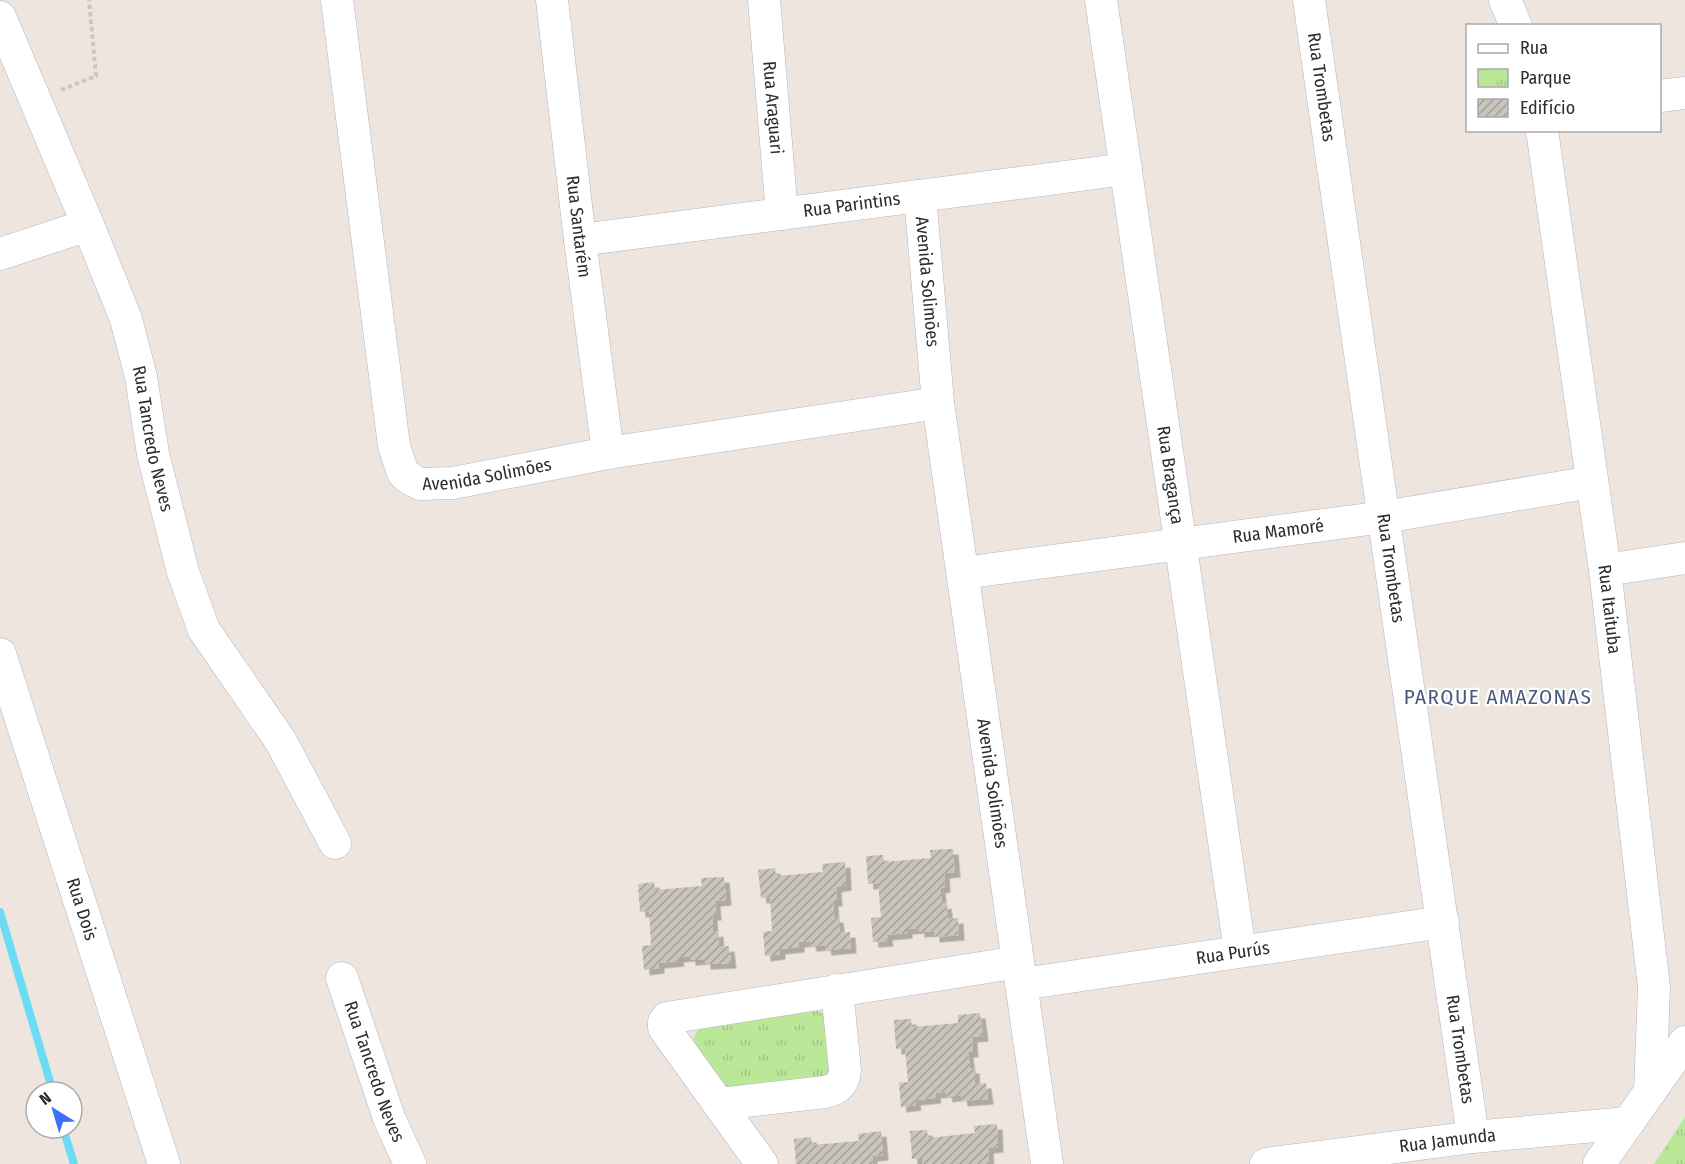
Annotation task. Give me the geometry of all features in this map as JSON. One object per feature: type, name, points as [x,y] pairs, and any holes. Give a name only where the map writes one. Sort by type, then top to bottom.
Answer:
[{"type":"street","name":"Avenida Solimões","points":[[338,0],[394,446],[403,473],[412,480],[420,484],[453,483],[608,453],[938,403]]},
{"type":"street","name":"Rua Santarém","points":[[552,0],[579,240],[608,453]]},
{"type":"street","name":"Rua Araguari","points":[[764,0],[782,214]]},
{"type":"street","name":"Rua Bragança","points":[[1101,0],[1240,951]]},
{"type":"street","name":"Rua Trombetas","points":[[1309,0],[1473,1137]]},
{"type":"street","points":[[1506,0],[1515,24]]},
{"type":"street","name":"Rua Tancredo Neves","points":[[0,17],[126,319],[141,377],[156,465],[183,572],[204,630],[280,740],[335,843]]},
{"type":"street","points":[[1661,96],[1685,93]]},
{"type":"street","name":"Rua Itaituba","points":[[1542,132],[1605,570],[1654,987],[1650,1092]]},
{"type":"street","name":"Rua Parintins","points":[[579,240],[1126,169]]},
{"type":"street","name":"Avenida Solimões","points":[[920,196],[938,403],[1047,1164]]},
{"type":"street","points":[[0,254],[88,225]]},
{"type":"street","name":"Rua Mamoré","points":[[963,573],[1384,517],[1592,482]]},
{"type":"street","points":[[1605,570],[1685,558]]},
{"type":"street","name":"Rua Dois","points":[[0,654],[164,1164]]},
{"type":"street","name":"Rua Purús","points":[[720,1104],[664,1028],[667,1018],[837,990],[1240,951],[1443,922]]},
{"type":"street","name":"Rua Tancredo Neves","points":[[342,978],[389,1118],[410,1164]]},
{"type":"street","points":[[762,1164],[720,1104],[825,1092],[840,1086],[845,1070],[837,990]]},
{"type":"street","points":[[1599,1164],[1685,1042]]},
{"type":"street","name":"Rua Jamunda","points":[[1266,1164],[1473,1137],[1628,1123]]},
{"type":"path","points":[[35,100],[96,76],[89,0]]},
{"type":"green space","points":[[817,1011],[826,1015],[835,1069],[828,1079],[732,1090],[695,1050],[694,1037],[701,1027]]},
{"type":"green space","points":[[1685,1117],[1685,1164],[1654,1164]]},
{"type":"building","points":[[953,849],[955,872],[944,873],[945,887],[940,888],[942,904],[946,903],[948,919],[958,918],[959,935],[934,937],[934,931],[919,932],[919,928],[907,929],[907,933],[887,935],[888,941],[873,942],[871,918],[881,917],[878,883],[868,884],[866,856],[883,855],[884,862],[931,858],[930,850]]},
{"type":"building","points":[[845,862],[846,885],[836,887],[837,901],[833,901],[834,917],[838,917],[840,933],[850,932],[851,948],[826,950],[825,945],[811,946],[810,941],[799,942],[799,947],[780,949],[780,954],[765,956],[763,932],[772,931],[770,897],[761,898],[758,870],[775,868],[776,876],[823,872],[822,864]]},
{"type":"building","points":[[724,877],[726,900],[715,901],[716,915],[712,915],[713,932],[718,931],[719,947],[729,946],[731,963],[705,964],[705,959],[690,960],[690,956],[678,957],[679,961],[659,963],[659,968],[644,970],[642,946],[651,945],[649,911],[640,912],[638,884],[654,882],[655,890],[702,886],[701,878]]},
{"type":"building","points":[[980,1013],[983,1036],[972,1037],[973,1052],[968,1052],[970,1068],[974,1068],[975,1084],[986,1083],[988,1099],[962,1101],[961,1095],[947,1097],[946,1092],[935,1093],[936,1098],[915,1100],[916,1105],[901,1107],[899,1083],[908,1082],[905,1048],[896,1049],[894,1020],[911,1019],[912,1027],[958,1023],[958,1015]]},
{"type":"building","points":[[997,1124],[998,1147],[988,1148],[989,1162],[984,1164],[922,1164],[922,1159],[912,1159],[910,1131],[927,1130],[928,1138],[975,1133],[974,1126]]},
{"type":"building","points":[[881,1131],[883,1155],[872,1156],[873,1164],[796,1164],[794,1139],[811,1137],[812,1145],[859,1141],[858,1134]]},
{"type":"waterway","points":[[0,912],[49,1080]]},
{"type":"waterway","points":[[67,1140],[74,1164]]},
{"type":"district","name":"PARQUE AMAZONAS","points":[[1498,697]]}]
